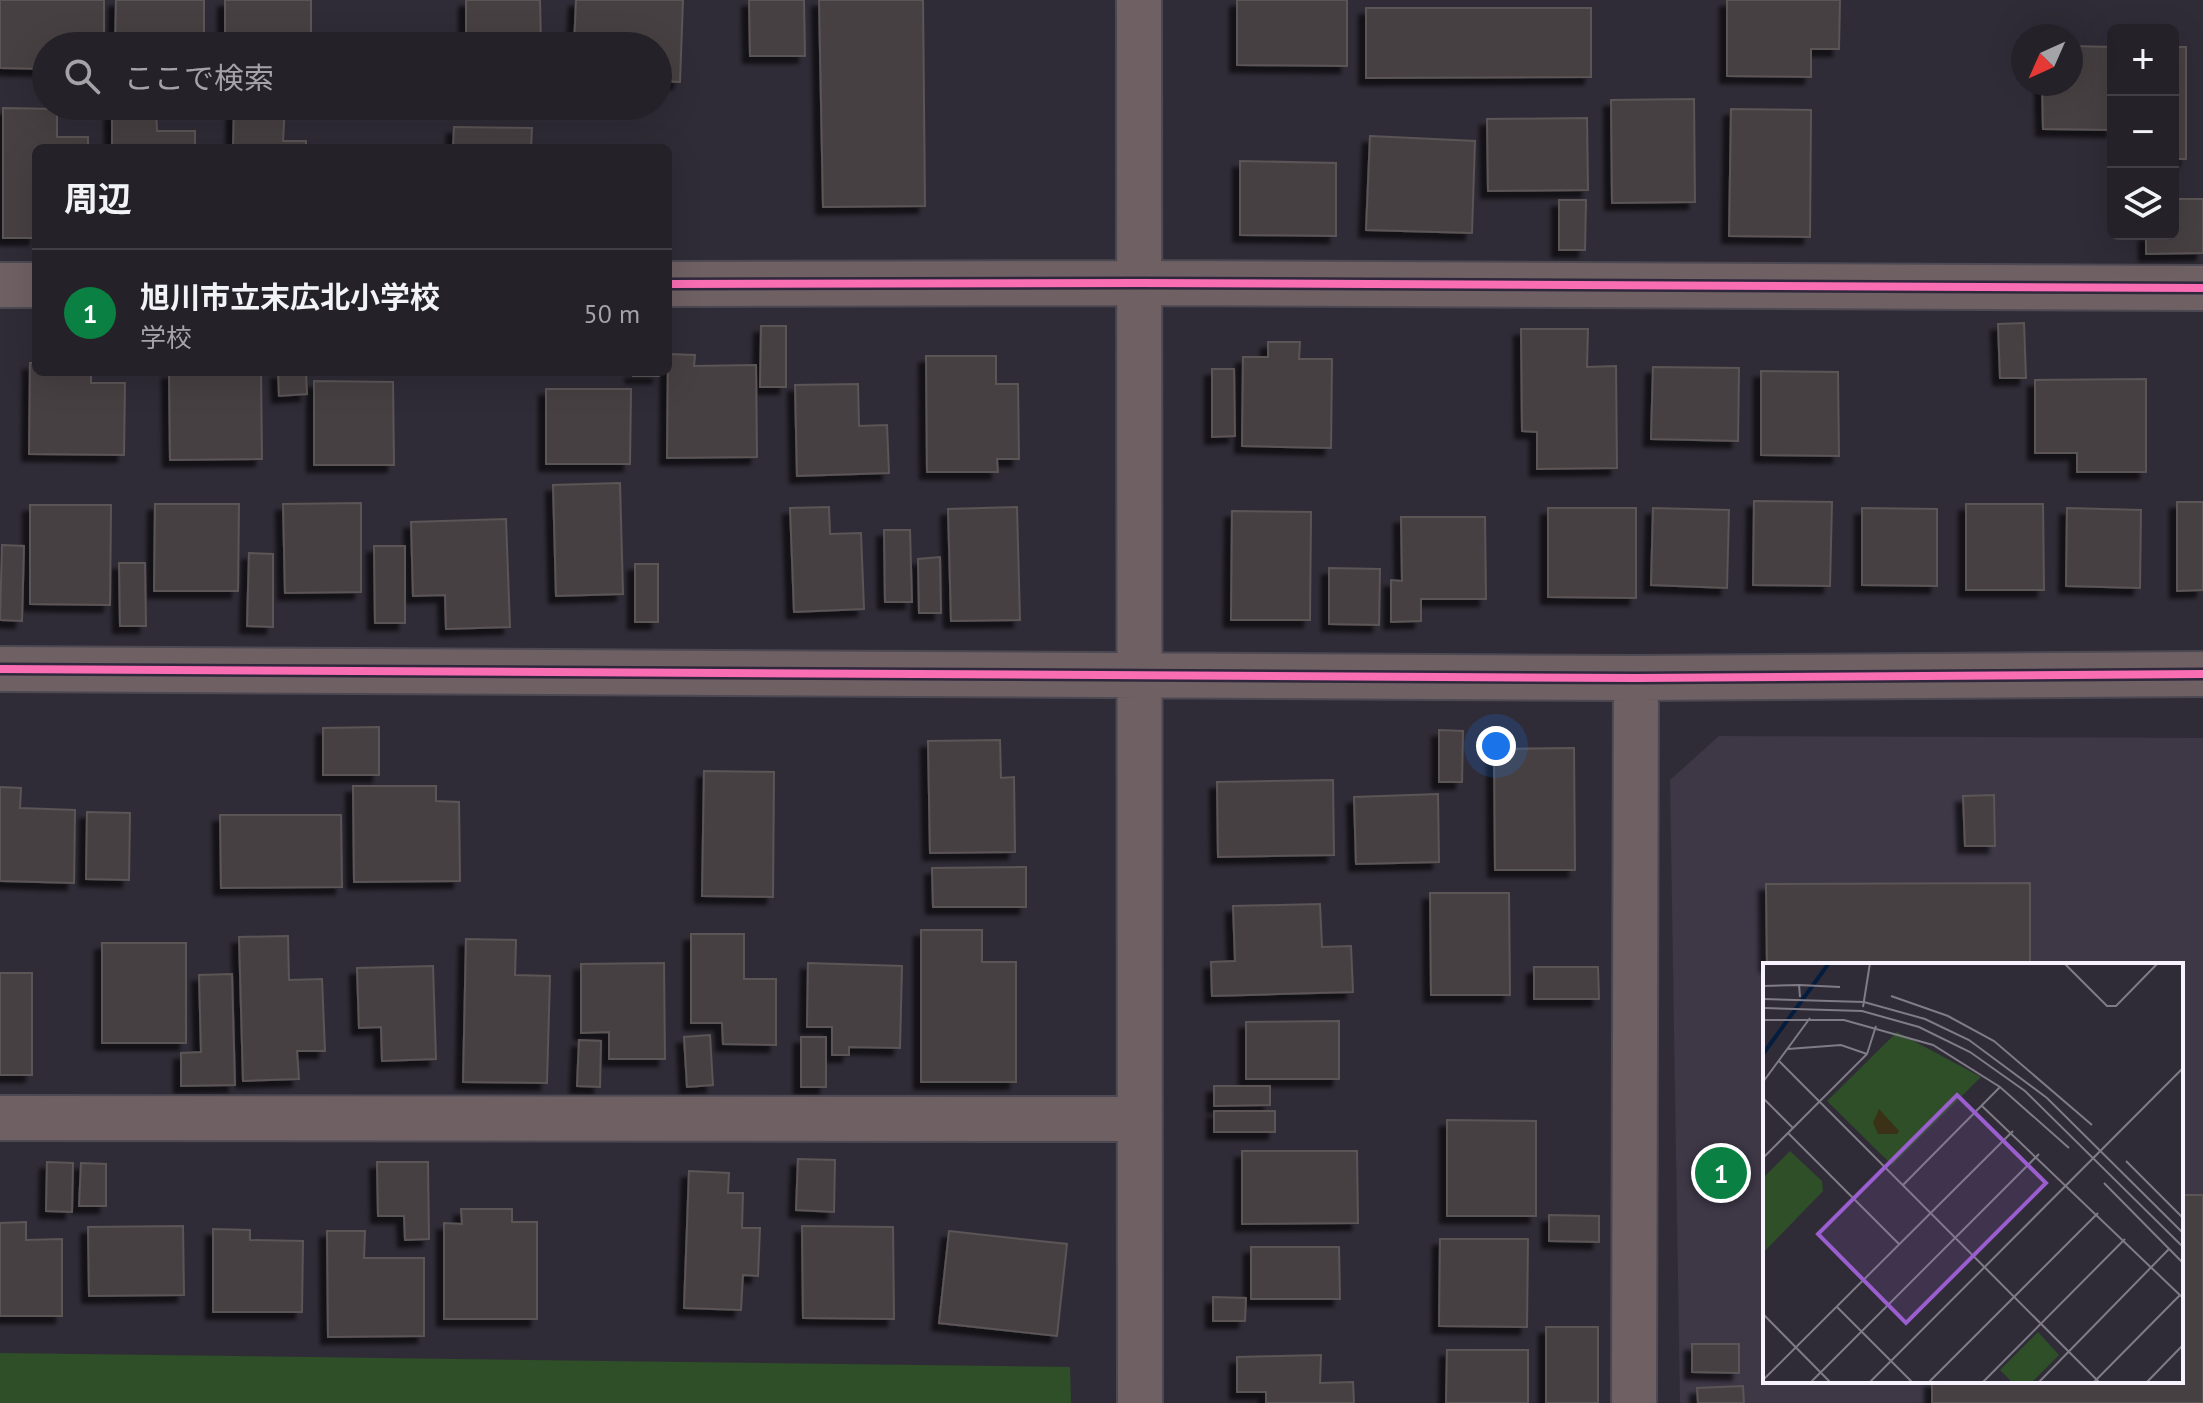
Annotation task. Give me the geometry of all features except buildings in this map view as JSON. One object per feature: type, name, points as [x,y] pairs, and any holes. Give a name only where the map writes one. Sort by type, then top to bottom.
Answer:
[{"type":"street","points":[[1139,0],[1140,1403]]},
{"type":"street","points":[[672,284],[2203,288]]},
{"type":"street","points":[[0,285],[32,285]]},
{"type":"street","points":[[0,669],[1636,678],[2203,674]]},
{"type":"street","points":[[1634,1403],[1636,678]]},
{"type":"street","points":[[0,1118],[1139,1119]]},
{"type":"shaded area","points":[[1719,736],[2203,738],[2203,1403],[1680,1403],[1670,780]]},
{"type":"green space","points":[[0,1353],[1070,1367],[1071,1403],[0,1403]]},
{"type":"cycle path","points":[[672,284],[2203,288]]},
{"type":"cycle path","points":[[0,669],[1636,678],[2203,674]]},
{"type":"place","name":"旭川市立末広北小学校","points":[[1721,1173]]}]
